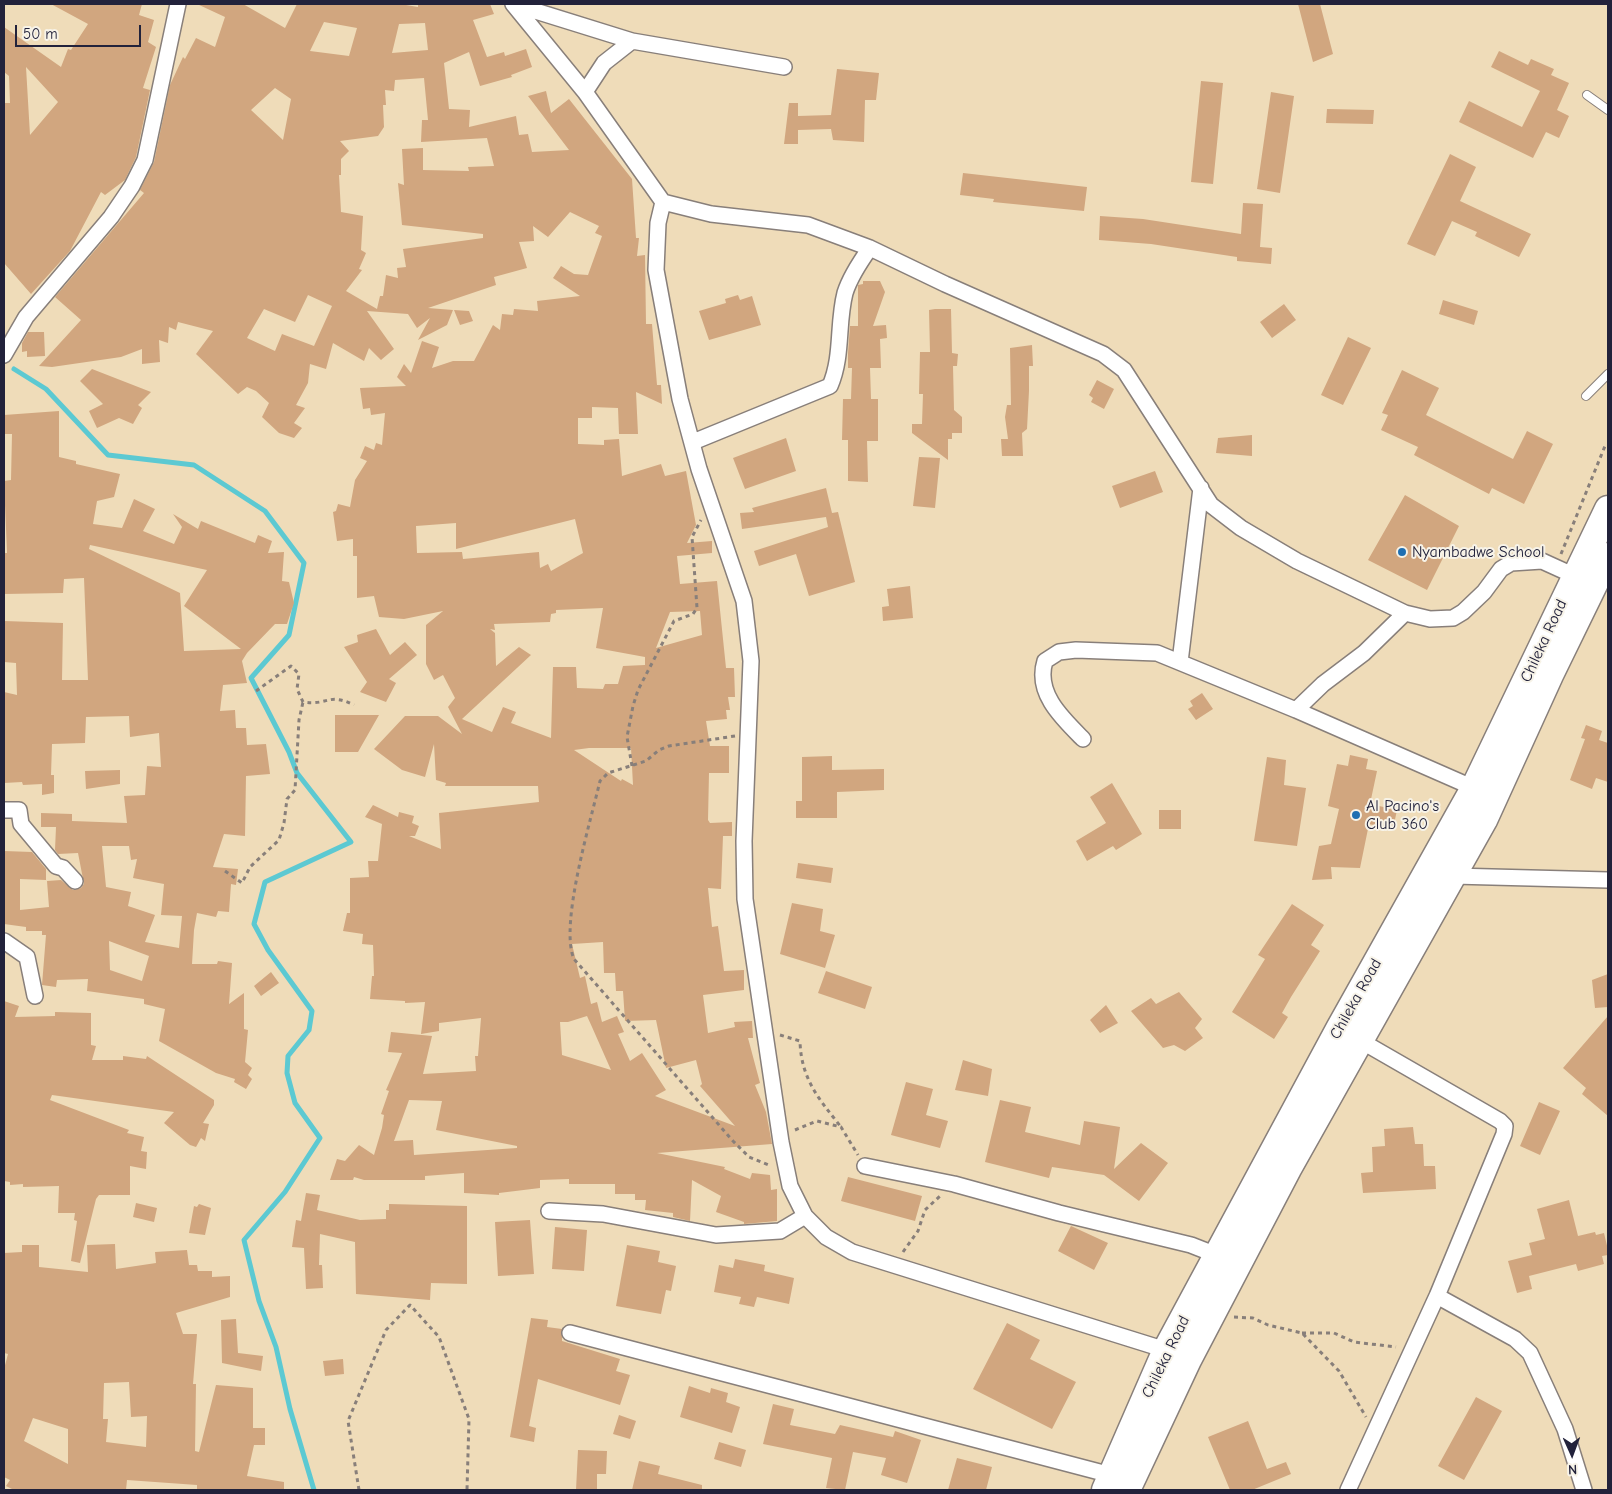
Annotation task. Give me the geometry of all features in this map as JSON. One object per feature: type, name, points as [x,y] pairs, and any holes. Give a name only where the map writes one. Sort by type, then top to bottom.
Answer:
[{"type":"highway","name":"Chileka Road","points":[[1114,1485],[1166,1350],[1219,1256],[1339,1029],[1474,788],[1566,571],[1608,509]]},
{"type":"highway","name":"Chileka Road","points":[[1114,1485],[1188,1360],[1288,1169],[1484,820],[1550,675],[1608,556]]},
{"type":"street","points":[[4,355],[26,317],[111,216],[132,186],[144,160],[178,4]]},
{"type":"street","points":[[513,4],[632,41],[784,67]]},
{"type":"street","points":[[513,4],[585,92],[662,202],[711,214],[808,225],[870,248],[954,288],[1103,354],[1124,370],[1211,505],[1241,528],[1297,561],[1405,613],[1430,620],[1453,618],[1463,612],[1484,592],[1501,569],[1511,563],[1542,561],[1566,571]]},
{"type":"street","points":[[585,92],[604,63],[632,41]]},
{"type":"street","points":[[662,202],[658,223],[656,270],[680,399],[713,511],[744,601],[751,660],[744,841],[745,899],[781,1142],[790,1186],[805,1216],[826,1237],[852,1252],[1166,1350]]},
{"type":"street","points":[[693,442],[830,386],[838,363],[845,294],[856,270],[870,248]]},
{"type":"street","points":[[1180,662],[1201,488]]},
{"type":"street","points":[[1296,710],[1323,684],[1364,653],[1405,613]]},
{"type":"street","points":[[1083,739],[1062,718],[1046,693],[1041,673],[1045,661],[1059,652],[1076,650],[1158,653],[1296,710],[1474,788]]},
{"type":"street","points":[[4,810],[19,810],[22,824],[56,866],[63,868],[75,882]]},
{"type":"street","points":[[1453,876],[1608,880]]},
{"type":"street","points":[[4,941],[28,957],[35,996]]},
{"type":"street","points":[[1348,1490],[1437,1296],[1504,1134],[1504,1126],[1500,1121],[1448,1089],[1361,1041]]},
{"type":"street","points":[[865,1166],[954,1184],[1059,1213],[1191,1245],[1219,1256]]},
{"type":"street","points":[[549,1211],[603,1214],[716,1235],[780,1231],[805,1216]]},
{"type":"street","points":[[1437,1296],[1515,1339],[1530,1353],[1565,1429],[1584,1490]]},
{"type":"street","points":[[570,1333],[1114,1485]]},
{"type":"lane","points":[[1587,95],[1608,110]]},
{"type":"lane","points":[[1586,396],[1608,374]]},
{"type":"path","points":[[1566,571],[1604,446]]},
{"type":"path","points":[[632,766],[627,737],[638,690],[674,621],[694,614],[697,608],[692,537],[699,521],[713,511]]},
{"type":"path","points":[[225,871],[242,883],[250,867],[279,840],[284,823],[287,799],[295,790],[299,720],[303,702],[297,689],[300,674],[291,666],[256,691]]},
{"type":"path","points":[[303,702],[316,704],[334,697],[354,705]]},
{"type":"path","points":[[748,734],[669,746],[659,750],[646,761],[608,773],[600,781],[575,889],[569,938],[570,951],[574,959],[749,1156],[787,1173]]},
{"type":"path","points":[[777,1030],[780,1035],[800,1041],[800,1054],[814,1093],[841,1127],[865,1166]]},
{"type":"path","points":[[781,1142],[792,1131],[817,1122],[841,1127]]},
{"type":"path","points":[[891,1265],[918,1231],[925,1210],[954,1184]]},
{"type":"path","points":[[359,1490],[348,1421],[386,1330],[410,1305],[439,1336],[470,1419],[467,1490]]},
{"type":"path","points":[[1208,1324],[1232,1317],[1253,1318],[1268,1325],[1302,1333],[1334,1333],[1354,1342],[1378,1346],[1413,1347]]},
{"type":"path","points":[[1302,1333],[1339,1371],[1375,1432]]},
{"type":"building","points":[[51,4],[142,4],[139,15],[154,20],[148,42],[156,47],[143,88],[150,90],[136,157],[125,180],[105,195],[101,192],[70,251],[31,294],[4,263],[4,103],[10,103],[9,76],[4,72],[4,27],[61,67],[68,49],[71,50],[88,24]],"holes":[[[26,67],[58,102],[30,135]]]},
{"type":"building","points":[[197,4],[243,4],[285,28],[297,4],[400,4],[418,7],[418,4],[490,4],[494,14],[473,20],[487,57],[504,52],[505,56],[526,49],[532,67],[511,75],[512,77],[480,86],[469,52],[444,63],[449,109],[470,110],[469,127],[516,116],[519,135],[528,134],[532,152],[569,150],[528,96],[546,91],[551,113],[569,99],[632,179],[636,238],[639,238],[637,256],[645,255],[646,324],[652,324],[657,385],[661,385],[662,404],[636,392],[638,434],[619,434],[618,408],[592,407],[592,418],[578,418],[578,444],[604,445],[604,440],[619,439],[622,476],[661,464],[665,476],[686,471],[696,525],[687,543],[712,541],[712,553],[677,556],[680,584],[717,581],[726,668],[734,668],[735,697],[728,697],[730,710],[726,710],[727,719],[706,721],[710,746],[729,746],[729,773],[709,773],[708,820],[710,823],[732,822],[732,836],[723,836],[721,889],[708,888],[712,927],[718,926],[724,971],[744,970],[744,990],[703,995],[708,1033],[735,1027],[734,1022],[752,1021],[753,1038],[748,1038],[760,1083],[755,1085],[766,1112],[772,1144],[657,1153],[725,1167],[724,1169],[750,1179],[752,1173],[770,1175],[771,1190],[777,1189],[777,1221],[744,1224],[744,1222],[716,1212],[721,1196],[692,1180],[690,1221],[673,1217],[673,1213],[645,1210],[646,1200],[635,1200],[635,1194],[615,1194],[615,1184],[569,1184],[569,1179],[540,1180],[540,1188],[499,1193],[499,1195],[464,1193],[464,1173],[425,1176],[425,1180],[364,1180],[354,1177],[353,1180],[330,1180],[337,1159],[345,1161],[359,1145],[374,1155],[382,1128],[384,1115],[381,1114],[389,1091],[386,1090],[402,1053],[388,1052],[391,1032],[432,1036],[423,1074],[476,1071],[475,1056],[478,1056],[481,1018],[439,1023],[439,1031],[421,1034],[425,1002],[405,1003],[405,1001],[370,999],[372,976],[374,976],[373,945],[362,944],[363,934],[343,931],[347,913],[350,913],[350,878],[369,877],[368,861],[378,861],[382,824],[365,817],[373,805],[398,817],[399,812],[414,816],[412,823],[419,826],[415,836],[409,836],[441,849],[439,813],[539,802],[538,786],[445,786],[446,783],[436,780],[434,744],[425,777],[402,770],[374,749],[405,716],[438,716],[462,734],[448,707],[455,698],[443,675],[434,680],[426,664],[426,625],[443,611],[404,619],[379,617],[374,596],[357,598],[357,556],[353,556],[353,539],[337,541],[333,512],[336,511],[338,504],[350,507],[355,480],[367,461],[360,458],[365,446],[374,450],[376,443],[382,445],[385,413],[371,415],[370,408],[363,409],[360,388],[406,386],[397,377],[404,364],[411,373],[422,341],[439,347],[432,368],[453,361],[474,361],[493,325],[500,330],[502,314],[513,315],[514,309],[538,311],[537,301],[580,296],[553,278],[561,266],[574,274],[588,275],[602,236],[595,233],[599,226],[570,212],[548,237],[533,226],[534,241],[519,242],[527,268],[494,277],[496,285],[428,308],[453,310],[447,325],[418,340],[430,318],[417,328],[408,314],[367,311],[394,349],[381,360],[369,348],[364,361],[333,343],[326,369],[310,364],[308,383],[296,405],[305,408],[294,423],[302,428],[294,438],[279,433],[262,417],[269,403],[256,391],[247,387],[238,394],[196,354],[213,331],[178,322],[176,330],[169,327],[168,343],[159,340],[160,362],[142,364],[142,349],[121,357],[52,367],[39,366],[81,320],[55,297],[144,193],[140,190],[154,162],[170,85],[183,57],[185,59],[196,38],[215,47],[225,17]],"holes":[[[324,22],[357,28],[349,56],[310,51]],[[425,23],[428,50],[392,53],[399,24]],[[424,78],[428,120],[422,120],[421,142],[487,138],[494,166],[468,167],[469,171],[423,170],[423,148],[402,149],[404,185],[398,183],[402,225],[483,234],[483,238],[403,249],[406,267],[397,268],[398,278],[386,275],[383,296],[380,296],[377,309],[346,291],[362,270],[359,269],[366,253],[361,250],[363,216],[341,212],[339,175],[341,175],[341,159],[349,151],[340,141],[378,136],[384,127],[383,105],[386,105],[385,90],[394,91],[395,80]],[[275,88],[291,99],[283,140],[251,110]],[[308,295],[332,306],[314,346],[282,334],[275,351],[247,338],[264,309],[295,322]],[[575,519],[583,553],[551,571],[548,564],[540,568],[539,552],[463,559],[462,552],[417,553],[416,526],[456,523],[456,549]],[[603,608],[596,648],[645,657],[645,665],[623,666],[618,684],[605,684],[603,689],[577,688],[576,667],[553,667],[551,738],[511,723],[516,712],[503,707],[492,732],[462,719],[531,655],[519,647],[496,666],[495,633],[490,629],[495,630],[494,624],[550,622],[551,614],[556,613],[556,610]],[[700,611],[702,635],[656,648],[670,612]],[[631,748],[633,785],[622,779],[621,781],[574,750]],[[603,942],[604,973],[615,973],[616,991],[623,991],[625,1021],[656,1020],[666,1068],[696,1060],[702,1084],[700,1086],[735,1126],[655,1096],[666,1090],[642,1053],[630,1061],[618,1034],[624,1032],[617,1016],[602,1022],[597,1002],[591,1004],[585,976],[580,978],[572,944]],[[587,1016],[611,1070],[562,1055],[560,1022],[568,1022]],[[409,1100],[442,1101],[436,1130],[517,1146],[517,1148],[414,1155],[413,1140],[394,1141]]]},
{"type":"building","points":[[1298,4],[1320,4],[1333,54],[1313,62]]},
{"type":"building","points":[[1499,51],[1528,65],[1531,59],[1554,69],[1551,75],[1569,83],[1557,110],[1569,116],[1559,138],[1546,132],[1533,158],[1459,122],[1469,101],[1522,127],[1540,91],[1491,67]]},
{"type":"building","points":[[837,69],[879,73],[876,100],[865,100],[864,142],[833,140],[831,129],[798,130],[798,144],[784,144],[789,103],[798,103],[798,116],[831,115]]},
{"type":"building","points":[[1201,81],[1223,83],[1213,184],[1191,182]]},
{"type":"building","points":[[1271,92],[1294,96],[1280,193],[1257,189]]},
{"type":"building","points":[[1327,109],[1374,110],[1373,124],[1326,123]]},
{"type":"building","points":[[1450,154],[1476,167],[1460,201],[1531,234],[1519,257],[1475,236],[1477,232],[1452,221],[1435,256],[1407,244]]},
{"type":"building","points":[[963,173],[1087,187],[1084,211],[993,202],[994,199],[960,195]]},
{"type":"building","points":[[1243,203],[1263,204],[1260,247],[1272,248],[1271,264],[1237,261],[1237,257],[1151,244],[1099,240],[1100,216],[1143,219],[1241,234]]},
{"type":"building","points":[[863,281],[880,281],[885,292],[873,326],[886,325],[887,338],[880,339],[881,368],[870,368],[871,399],[878,399],[878,441],[867,441],[868,482],[848,481],[848,440],[842,440],[843,399],[851,399],[852,368],[848,368],[850,326],[858,326],[858,285],[863,284]]},
{"type":"building","points":[[738,295],[740,300],[752,296],[761,325],[709,340],[699,311],[726,303],[725,299]]},
{"type":"building","points":[[1443,300],[1478,311],[1474,325],[1439,314]]},
{"type":"building","points":[[1284,304],[1296,320],[1272,338],[1260,322]]},
{"type":"building","points":[[951,309],[952,353],[958,354],[957,366],[953,366],[954,410],[962,417],[962,433],[952,433],[952,439],[948,439],[948,460],[912,433],[912,424],[922,424],[923,394],[919,394],[920,352],[930,352],[929,310]]},
{"type":"building","points":[[454,310],[469,311],[473,321],[460,325]]},
{"type":"building","points":[[28,332],[44,332],[45,356],[27,357],[27,351],[22,352],[22,343]]},
{"type":"building","points":[[1348,337],[1371,348],[1343,405],[1321,395]]},
{"type":"building","points":[[1032,345],[1033,366],[1029,366],[1027,429],[1022,433],[1023,456],[1002,456],[1001,439],[1008,439],[1005,417],[1007,405],[1011,405],[1010,348]]},
{"type":"building","points":[[92,369],[151,392],[138,405],[142,408],[133,424],[119,418],[97,428],[89,411],[103,404],[80,381]]},
{"type":"building","points":[[1402,370],[1439,388],[1426,415],[1513,459],[1527,431],[1553,444],[1524,504],[1492,488],[1489,494],[1414,455],[1418,447],[1381,430],[1388,415],[1382,413]]},
{"type":"building","points":[[1097,380],[1114,389],[1104,409],[1091,402],[1093,398],[1089,395]]},
{"type":"building","points":[[59,411],[59,457],[76,461],[76,464],[120,474],[114,497],[97,501],[93,524],[122,528],[134,499],[155,509],[143,531],[174,544],[182,527],[173,514],[198,529],[201,521],[255,543],[258,535],[272,541],[268,553],[284,552],[282,581],[289,582],[294,603],[287,624],[275,624],[247,653],[242,661],[247,683],[223,685],[220,711],[235,710],[236,728],[246,728],[247,745],[266,744],[270,774],[246,776],[245,836],[224,834],[213,867],[238,869],[236,885],[231,884],[229,912],[218,911],[216,917],[197,913],[194,930],[192,964],[217,964],[218,961],[232,963],[229,1004],[244,993],[244,1029],[248,1030],[245,1062],[252,1068],[248,1075],[252,1079],[246,1089],[234,1082],[235,1079],[216,1073],[159,1041],[165,1009],[144,1004],[144,999],[87,991],[88,979],[57,980],[56,987],[42,985],[46,935],[42,935],[42,931],[26,931],[26,927],[4,924],[4,851],[32,852],[46,869],[46,880],[20,879],[20,910],[49,907],[47,881],[61,880],[73,890],[81,888],[84,884],[78,853],[58,854],[55,850],[56,827],[41,827],[41,813],[72,814],[72,821],[127,823],[124,796],[145,795],[147,766],[161,767],[159,733],[130,737],[129,716],[86,717],[85,743],[52,744],[51,775],[54,775],[54,793],[42,795],[42,784],[4,783],[4,692],[17,695],[16,663],[4,662],[4,621],[63,623],[62,680],[88,680],[84,578],[64,579],[63,593],[4,594],[4,553],[7,553],[4,481],[11,480],[12,434],[4,434],[4,415]],"holes":[[[90,545],[207,570],[184,606],[241,649],[184,651],[180,593],[89,549]],[[102,846],[129,846],[131,860],[137,859],[133,878],[164,884],[161,915],[182,916],[179,948],[145,942],[155,915],[128,906],[131,892],[106,887]],[[109,941],[149,956],[142,981],[110,970]]]},
{"type":"building","points":[[1252,435],[1252,456],[1216,453],[1218,438]]},
{"type":"building","points":[[786,438],[796,471],[745,489],[733,458]]},
{"type":"building","points":[[919,457],[940,458],[935,508],[913,506]]},
{"type":"building","points":[[1155,471],[1163,492],[1120,508],[1112,486]]},
{"type":"building","points":[[826,488],[832,513],[838,512],[855,582],[809,596],[796,554],[759,566],[754,551],[828,527],[826,517],[742,529],[740,513],[754,512],[752,508]]},
{"type":"building","points":[[1405,495],[1459,526],[1427,590],[1368,560]]},
{"type":"building","points":[[910,586],[913,618],[883,621],[882,607],[889,606],[887,589]]},
{"type":"building","points":[[376,629],[390,655],[405,642],[417,655],[389,679],[396,683],[386,702],[360,692],[367,682],[344,647],[358,642],[357,635]]},
{"type":"building","points":[[1202,693],[1213,709],[1196,720],[1188,709],[1193,706],[1190,701]]},
{"type":"building","points":[[335,715],[379,715],[358,752],[335,752]]},
{"type":"building","points":[[1586,725],[1602,731],[1599,740],[1608,743],[1608,782],[1596,778],[1592,789],[1570,780],[1585,739],[1581,738]]},
{"type":"building","points":[[1350,755],[1368,759],[1366,769],[1377,771],[1370,804],[1397,810],[1393,829],[1369,824],[1360,868],[1331,867],[1332,879],[1312,880],[1319,846],[1331,844],[1339,809],[1328,806],[1337,764],[1348,766]]},
{"type":"building","points":[[832,756],[832,770],[884,769],[884,790],[837,792],[837,818],[796,818],[796,801],[802,801],[802,757]]},
{"type":"building","points":[[1267,757],[1286,760],[1284,785],[1306,788],[1297,846],[1254,841]]},
{"type":"building","points":[[120,770],[120,784],[86,789],[85,771]]},
{"type":"building","points":[[1112,783],[1142,834],[1116,850],[1113,846],[1087,861],[1076,841],[1106,823],[1090,797]]},
{"type":"building","points":[[1159,810],[1181,810],[1181,829],[1159,829]]},
{"type":"building","points":[[798,863],[833,868],[831,883],[796,878]]},
{"type":"building","points":[[792,903],[823,909],[820,931],[835,935],[825,968],[780,954]]},
{"type":"building","points":[[1292,904],[1324,925],[1311,945],[1320,951],[1282,1013],[1288,1017],[1274,1039],[1232,1012],[1265,959],[1258,955]]},
{"type":"building","points":[[826,971],[872,987],[865,1009],[818,993]]},
{"type":"building","points":[[271,972],[279,983],[261,996],[254,986]]},
{"type":"building","points":[[1608,974],[1608,1007],[1595,1008],[1592,980]]},
{"type":"building","points":[[1179,992],[1202,1019],[1195,1028],[1203,1038],[1185,1051],[1174,1045],[1163,1048],[1131,1011],[1151,998],[1156,1004]]},
{"type":"building","points":[[4,1001],[19,1006],[15,1017],[55,1016],[55,1012],[91,1013],[91,1045],[96,1046],[92,1060],[123,1060],[123,1056],[146,1059],[147,1056],[214,1100],[214,1105],[203,1123],[209,1124],[205,1141],[201,1138],[196,1147],[190,1145],[164,1123],[174,1112],[52,1095],[50,1100],[129,1130],[127,1133],[144,1137],[141,1151],[147,1152],[146,1169],[130,1166],[130,1195],[99,1195],[96,1199],[80,1263],[71,1261],[77,1221],[74,1220],[75,1213],[58,1213],[59,1186],[23,1187],[23,1184],[10,1185],[10,1182],[4,1181]]},
{"type":"building","points":[[1106,1005],[1118,1023],[1100,1033],[1090,1020]]},
{"type":"building","points":[[1608,1016],[1608,1116],[1582,1094],[1586,1088],[1563,1068]]},
{"type":"building","points":[[963,1060],[992,1069],[988,1096],[955,1090]]},
{"type":"building","points":[[906,1082],[933,1089],[926,1115],[948,1121],[940,1148],[891,1135]]},
{"type":"building","points":[[1000,1100],[1031,1107],[1025,1132],[1080,1145],[1084,1121],[1120,1127],[1114,1169],[1141,1143],[1168,1163],[1139,1201],[1104,1175],[1052,1167],[1049,1178],[985,1162]]},
{"type":"building","points":[[1539,1102],[1560,1111],[1540,1155],[1520,1146]]},
{"type":"building","points":[[1413,1127],[1415,1144],[1423,1144],[1424,1166],[1435,1166],[1436,1189],[1363,1193],[1361,1173],[1373,1172],[1372,1147],[1385,1146],[1384,1129]]},
{"type":"building","points":[[848,1177],[922,1196],[915,1221],[841,1201]]},
{"type":"building","points":[[306,1193],[320,1195],[317,1210],[360,1220],[386,1219],[386,1210],[389,1210],[389,1204],[467,1206],[467,1284],[431,1283],[430,1300],[356,1294],[355,1242],[320,1234],[319,1265],[322,1265],[323,1288],[306,1289],[304,1248],[292,1247],[296,1220],[301,1221]]},
{"type":"building","points":[[1569,1200],[1578,1236],[1595,1232],[1596,1235],[1604,1233],[1608,1255],[1602,1256],[1604,1264],[1578,1271],[1576,1264],[1529,1276],[1532,1289],[1517,1293],[1508,1261],[1532,1255],[1529,1243],[1545,1239],[1537,1209]]},
{"type":"building","points":[[136,1203],[157,1208],[154,1222],[133,1217]]},
{"type":"building","points":[[199,1204],[211,1208],[205,1235],[189,1233],[194,1206],[197,1207]]},
{"type":"building","points":[[530,1220],[534,1274],[498,1276],[495,1222]]},
{"type":"building","points":[[1071,1226],[1108,1243],[1094,1270],[1058,1251]]},
{"type":"building","points":[[555,1227],[587,1230],[584,1271],[552,1269]]},
{"type":"building","points":[[115,1244],[116,1269],[156,1263],[155,1252],[187,1250],[189,1265],[197,1265],[198,1271],[212,1271],[212,1277],[230,1276],[230,1297],[176,1313],[183,1334],[197,1334],[193,1384],[196,1384],[195,1451],[199,1452],[216,1385],[253,1388],[253,1428],[265,1428],[265,1445],[254,1445],[247,1476],[284,1482],[284,1490],[197,1490],[197,1485],[127,1480],[126,1490],[14,1490],[6,1486],[10,1480],[4,1477],[4,1369],[8,1354],[4,1353],[4,1253],[22,1252],[22,1245],[39,1245],[39,1267],[88,1272],[87,1245]],"holes":[[[129,1382],[131,1417],[147,1416],[146,1447],[106,1442],[108,1419],[103,1419],[104,1383]],[[33,1418],[68,1429],[68,1464],[24,1441]]]},
{"type":"building","points":[[627,1245],[660,1251],[658,1262],[676,1266],[671,1291],[666,1290],[661,1314],[616,1306]]},
{"type":"building","points":[[735,1259],[765,1265],[764,1271],[794,1278],[789,1304],[757,1297],[754,1307],[739,1304],[741,1297],[714,1292],[719,1265],[733,1268]]},
{"type":"building","points":[[531,1318],[548,1320],[547,1327],[562,1329],[562,1341],[620,1359],[616,1371],[630,1375],[620,1405],[538,1379],[529,1426],[536,1428],[534,1442],[510,1437]]},
{"type":"building","points":[[236,1319],[238,1353],[263,1356],[261,1371],[222,1363],[221,1320]]},
{"type":"building","points":[[1007,1323],[1040,1340],[1030,1359],[1076,1382],[1052,1429],[973,1389]]},
{"type":"building","points":[[343,1359],[344,1374],[325,1376],[323,1361]]},
{"type":"building","points":[[689,1386],[710,1393],[711,1388],[728,1393],[726,1402],[740,1407],[732,1433],[680,1417]]},
{"type":"building","points":[[1476,1397],[1502,1411],[1464,1480],[1438,1466]]},
{"type":"building","points":[[773,1404],[794,1409],[790,1425],[835,1434],[840,1425],[893,1437],[895,1431],[921,1440],[907,1483],[881,1475],[886,1458],[853,1452],[845,1490],[826,1488],[832,1458],[763,1444]]},
{"type":"building","points":[[619,1415],[636,1421],[630,1439],[613,1434]]},
{"type":"building","points":[[1248,1421],[1267,1469],[1286,1462],[1291,1474],[1252,1490],[1230,1490],[1208,1437]]},
{"type":"building","points":[[719,1442],[746,1450],[741,1467],[714,1459]]},
{"type":"building","points":[[578,1450],[607,1451],[606,1474],[597,1474],[597,1490],[576,1490]]},
{"type":"building","points":[[957,1458],[992,1467],[986,1490],[948,1490]]},
{"type":"building","points":[[639,1461],[660,1466],[658,1474],[702,1485],[702,1490],[632,1490]]},
{"type":"waterway","points":[[14,369],[46,389],[108,455],[194,465],[265,511],[304,563],[289,635],[251,678],[289,752],[297,773],[351,842],[265,882],[254,924],[268,950],[312,1011],[309,1030],[288,1056],[287,1073],[295,1103],[320,1138],[285,1192],[244,1240],[259,1301],[276,1347],[290,1409],[314,1490]]},
{"type":"place","name":"Nyambadwe School","points":[[1402,552]]},
{"type":"place","name":"Al Pacino's Club 360","points":[[1356,815]]}]
